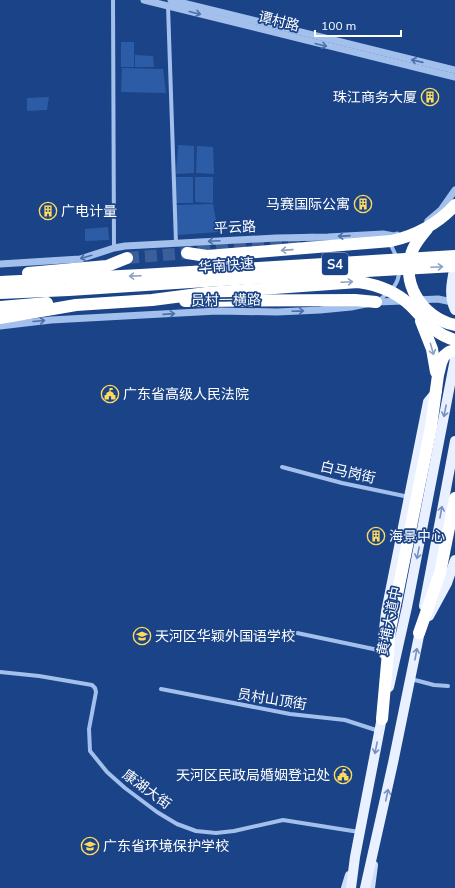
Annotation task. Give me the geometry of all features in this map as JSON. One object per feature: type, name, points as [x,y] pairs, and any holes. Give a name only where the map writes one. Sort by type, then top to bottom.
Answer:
[{"type":"highway","points":[[187,254],[206,256],[384,242],[408,237],[442,218],[455,205]]},
{"type":"highway","points":[[430,225],[416,242],[411,254],[409,271],[411,284],[420,302],[431,314],[441,320],[455,325]]},
{"type":"highway","name":"华南快速","points":[[0,293],[69,290],[216,275],[455,256]]},
{"type":"highway","points":[[0,276],[58,269],[107,266],[127,258]]},
{"type":"highway","name":"华南快速","points":[[0,282],[141,275],[216,275],[455,265]]},
{"type":"highway","points":[[0,307],[42,304],[68,299],[167,290],[216,275]]},
{"type":"highway","points":[[0,318],[76,305],[152,300],[206,293],[352,282],[371,284],[390,291],[402,298],[438,333],[455,340]]},
{"type":"highway","points":[[152,300],[202,302],[355,300],[376,302]]},
{"type":"highway","points":[[417,313],[428,336],[435,361],[435,385],[431,427]]},
{"type":"highway","points":[[382,719],[392,618],[431,427],[441,363],[446,354],[455,350]]},
{"type":"highway","points":[[419,633],[440,573],[455,500]]},
{"type":"main road","points":[[453,306],[451,286],[455,265]]},
{"type":"main road","name":"黄埔大道中","points":[[351,888],[354,857],[382,719],[407,607],[455,359]]},
{"type":"main road","points":[[386,669],[383,638],[385,618],[428,402],[453,371]]},
{"type":"main road","points":[[365,888],[411,679],[455,441]]},
{"type":"main road","points":[[419,633],[450,576],[455,560]]},
{"type":"main road","points":[[372,888],[378,833]]},
{"type":"main road","points":[[345,888],[354,857]]},
{"type":"street","points":[[113,0],[114,248]]},
{"type":"street","name":"谭村路","points":[[144,0],[170,3],[455,70]]},
{"type":"street","points":[[170,3],[176,243]]},
{"type":"street","name":"谭村路","points":[[170,3],[455,77]]},
{"type":"street","name":"平云路","points":[[0,264],[80,259],[114,248],[176,243],[383,234],[394,236],[407,232],[429,220],[441,210],[455,190]]},
{"type":"street","points":[[376,302],[390,291],[398,282],[399,269],[397,256],[394,248],[383,234]]},
{"type":"street","name":"员村一横路","points":[[0,326],[52,320],[217,311],[277,312],[320,310],[351,307],[376,302],[438,299],[453,306]]},
{"type":"street","points":[[151,315],[152,300]]},
{"type":"street","name":"白马岗街","points":[[282,467],[342,483],[409,497]]},
{"type":"street","points":[[297,633],[384,651]]},
{"type":"street","name":"康湖大街","points":[[0,672],[39,676],[92,685],[96,692],[89,729],[90,751],[107,772],[125,788],[157,812],[177,824],[196,831],[216,833],[234,831],[283,820],[360,832]]},
{"type":"street","points":[[411,679],[434,685],[448,686]]},
{"type":"street","name":"员村山顶街","points":[[161,690],[290,714],[345,720],[380,731]]},
{"type":"shaded area","points":[[121,42],[134,42],[134,67],[121,67]]},
{"type":"shaded area","points":[[135,55],[153,56],[154,67],[135,67]]},
{"type":"shaded area","points":[[122,68],[163,69],[166,93],[121,92]]},
{"type":"shaded area","points":[[49,97],[47,110],[27,111],[27,98]]},
{"type":"shaded area","points":[[178,145],[194,146],[194,173],[176,174]]},
{"type":"shaded area","points":[[197,146],[213,147],[214,174],[196,173]]},
{"type":"shaded area","points":[[175,177],[193,177],[193,203],[176,203]]},
{"type":"shaded area","points":[[195,177],[213,177],[213,203],[195,202]]},
{"type":"shaded area","points":[[213,204],[218,232],[178,235],[175,205]]},
{"type":"shaded area","points":[[108,227],[109,240],[85,241],[85,229]]},
{"type":"tunnel","points":[[127,258],[187,253],[202,249],[314,239]]},
{"type":"place","name":"珠江商务大厦","points":[[430,97]]},
{"type":"place","name":"马赛国际公寓","points":[[363,204]]},
{"type":"place","name":"广电计量","points":[[48,211]]},
{"type":"place","name":"广东省高级人民法院","points":[[110,394]]},
{"type":"place","name":"海景中心","points":[[376,536]]},
{"type":"place","name":"天河区华颖外国语学校","points":[[142,636]]},
{"type":"place","name":"天河区民政局婚姻登记处","points":[[343,775]]},
{"type":"place","name":"广东省环境保护学校","points":[[90,846]]}]
